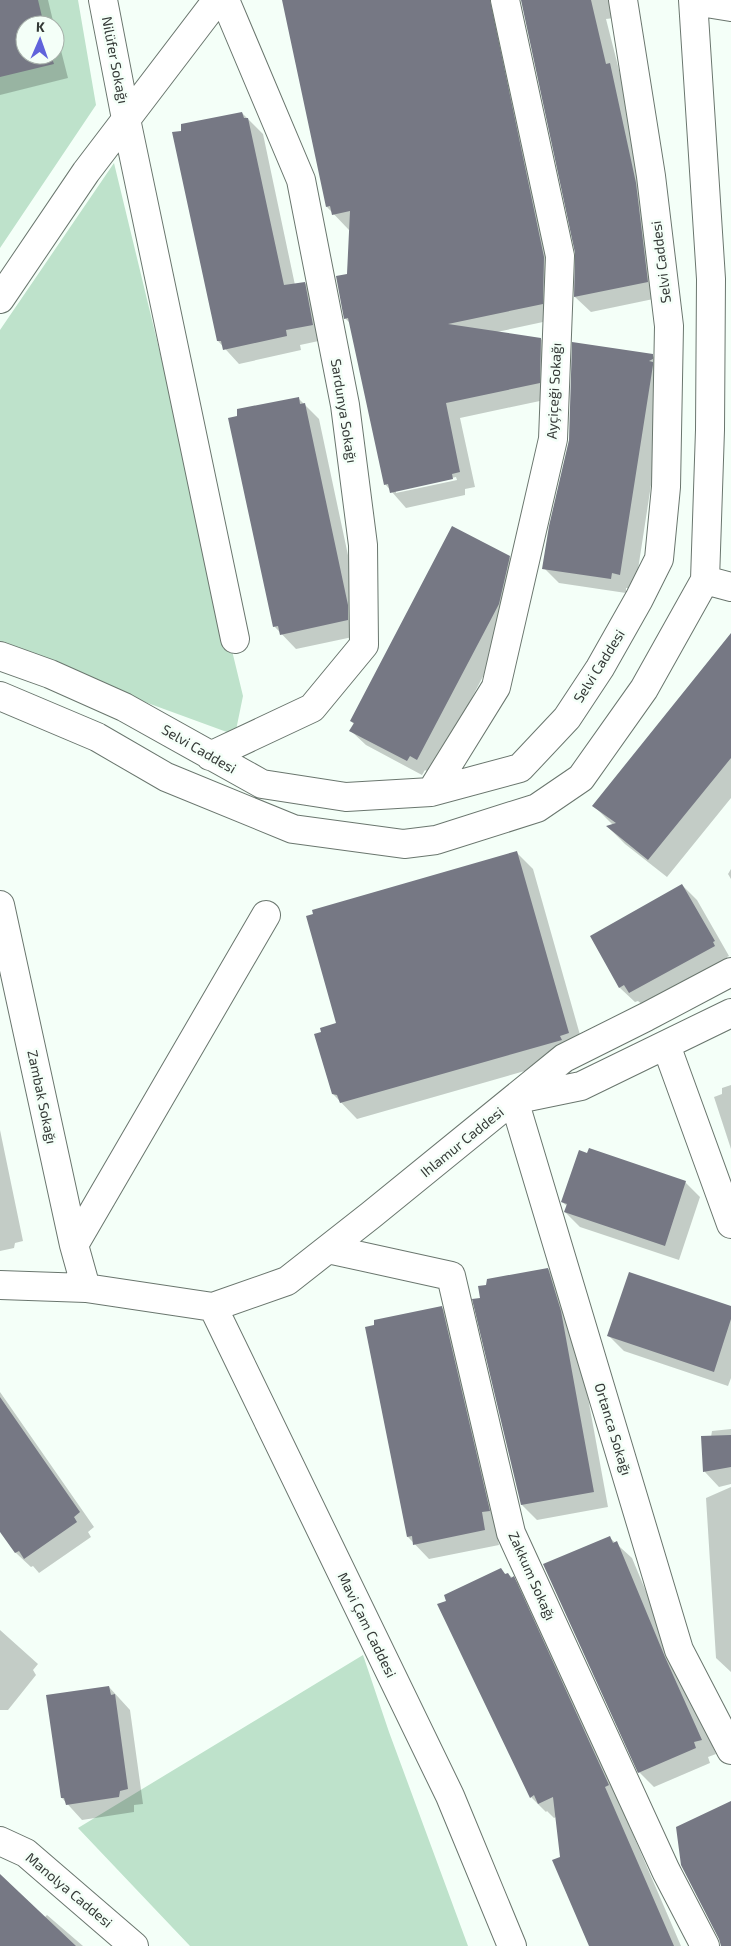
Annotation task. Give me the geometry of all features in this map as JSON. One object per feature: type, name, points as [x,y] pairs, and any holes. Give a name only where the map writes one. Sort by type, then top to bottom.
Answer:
[{"type":"street","name":"Nilüfer Sokağı","points":[[103,0],[126,119],[235,639]]},
{"type":"street","points":[[0,299],[86,172],[217,0]]},
{"type":"street","name":"Sardunya Sokağı","points":[[210,756],[312,708],[364,645],[363,545],[345,405],[301,180],[225,0]]},
{"type":"street","name":"Ayçiçeği Sokağı","points":[[431,792],[496,687],[553,439],[560,256],[505,0]]},
{"type":"street","name":"Selvi Caddesi","points":[[0,656],[50,674],[124,707],[262,784],[346,797],[431,792],[520,768],[567,718],[604,659],[660,559],[666,487],[669,326],[651,176],[623,0]]},
{"type":"street","points":[[0,696],[97,737],[166,777],[293,829],[404,844],[436,840],[536,808],[580,778],[644,689],[705,580],[710,430],[711,280],[693,0],[731,7]]},
{"type":"street","points":[[705,580],[731,587]]},
{"type":"street","name":"Zambak Sokağı","points":[[0,906],[74,1245],[86,1288]]},
{"type":"street","points":[[74,1245],[266,915]]},
{"type":"street","points":[[514,1100],[564,1058],[731,972]]},
{"type":"street","name":"Ihlamur Caddesi","points":[[213,1307],[287,1281],[514,1100],[581,1086],[731,1013]]},
{"type":"street","points":[[666,1046],[731,1224]]},
{"type":"street","name":"Ortanca Sokağı","points":[[514,1100],[680,1650],[731,1750]]},
{"type":"street","name":"Zakkum Sokağı","points":[[328,1250],[451,1276],[511,1533],[666,1871],[705,1946]]},
{"type":"street","points":[[0,1285],[86,1288],[213,1307]]},
{"type":"street","name":"Mavi Çam Caddesi","points":[[213,1307],[450,1796],[512,1946]]},
{"type":"street","name":"Manolya Caddesi","points":[[0,1841],[26,1852],[134,1946]]},
{"type":"green space","points":[[0,0],[78,0],[96,105],[0,248]]},
{"type":"green space","points":[[114,163],[243,696],[235,735],[0,649],[0,330]]},
{"type":"green space","points":[[363,1655],[389,1732],[468,1946],[190,1946],[78,1828]]},
{"type":"building","points":[[0,0],[38,0],[42,15],[15,15],[15,65],[50,65],[0,77]]},
{"type":"building","points":[[282,0],[490,0],[544,257],[543,304],[448,324],[541,338],[540,383],[446,403],[460,472],[452,474],[453,479],[390,493],[388,484],[384,485],[348,318],[344,319],[336,276],[347,274],[350,211],[332,215],[330,206],[326,207]]},
{"type":"building","points":[[521,0],[591,0],[606,64],[610,63],[636,183],[648,282],[574,297],[575,253]]},
{"type":"building","points":[[242,112],[244,118],[248,118],[284,285],[305,282],[313,325],[286,330],[287,336],[223,350],[221,341],[217,341],[172,132],[181,131],[181,124]]},
{"type":"building","points":[[572,342],[653,354],[653,359],[649,361],[653,362],[653,365],[620,575],[612,573],[611,579],[542,569],[549,526],[569,440]]},
{"type":"building","points":[[299,397],[300,404],[305,403],[348,605],[348,620],[280,635],[278,626],[273,627],[228,418],[237,416],[237,409]]},
{"type":"building","points":[[452,526],[510,556],[499,604],[417,760],[410,756],[407,761],[349,731],[354,723],[350,721]]},
{"type":"building","points":[[731,633],[731,758],[648,860],[606,826],[616,823],[592,806]]},
{"type":"building","points":[[517,851],[569,1033],[560,1036],[562,1040],[340,1103],[337,1095],[332,1094],[314,1034],[321,1032],[320,1028],[336,1023],[306,916],[313,914],[312,910]]},
{"type":"building","points":[[682,884],[715,941],[713,942],[715,946],[629,993],[624,985],[619,988],[590,936]]},
{"type":"building","points":[[589,1148],[686,1181],[665,1246],[564,1212],[567,1204],[561,1202],[579,1150],[587,1153]]},
{"type":"building","points":[[548,1268],[561,1311],[594,1492],[521,1505],[472,1299],[480,1298],[478,1286],[486,1285],[487,1279]]},
{"type":"building","points":[[629,1272],[731,1306],[731,1319],[714,1372],[607,1336]]},
{"type":"building","points":[[442,1306],[490,1511],[482,1512],[485,1530],[413,1545],[412,1536],[407,1537],[365,1327],[374,1325],[374,1320]]},
{"type":"building","points":[[0,1397],[80,1512],[74,1517],[77,1522],[24,1559],[19,1551],[15,1553],[0,1532]]},
{"type":"building","points":[[731,1435],[731,1467],[703,1472],[701,1436]]},
{"type":"building","points":[[610,1536],[613,1543],[617,1541],[702,1740],[694,1742],[696,1748],[638,1773],[543,1564]]},
{"type":"building","points":[[501,1568],[511,1578],[514,1576],[609,1785],[605,1787],[674,1946],[589,1946],[552,1860],[560,1857],[553,1797],[538,1804],[534,1795],[530,1798],[437,1604],[446,1601],[444,1595]]},
{"type":"building","points":[[109,1686],[111,1695],[115,1694],[128,1789],[120,1791],[119,1797],[66,1805],[64,1798],[61,1798],[46,1695]]},
{"type":"building","points":[[731,1801],[731,1946],[721,1946],[681,1865],[676,1827]]},
{"type":"building","points":[[0,1874],[76,1946],[0,1946]]}]
